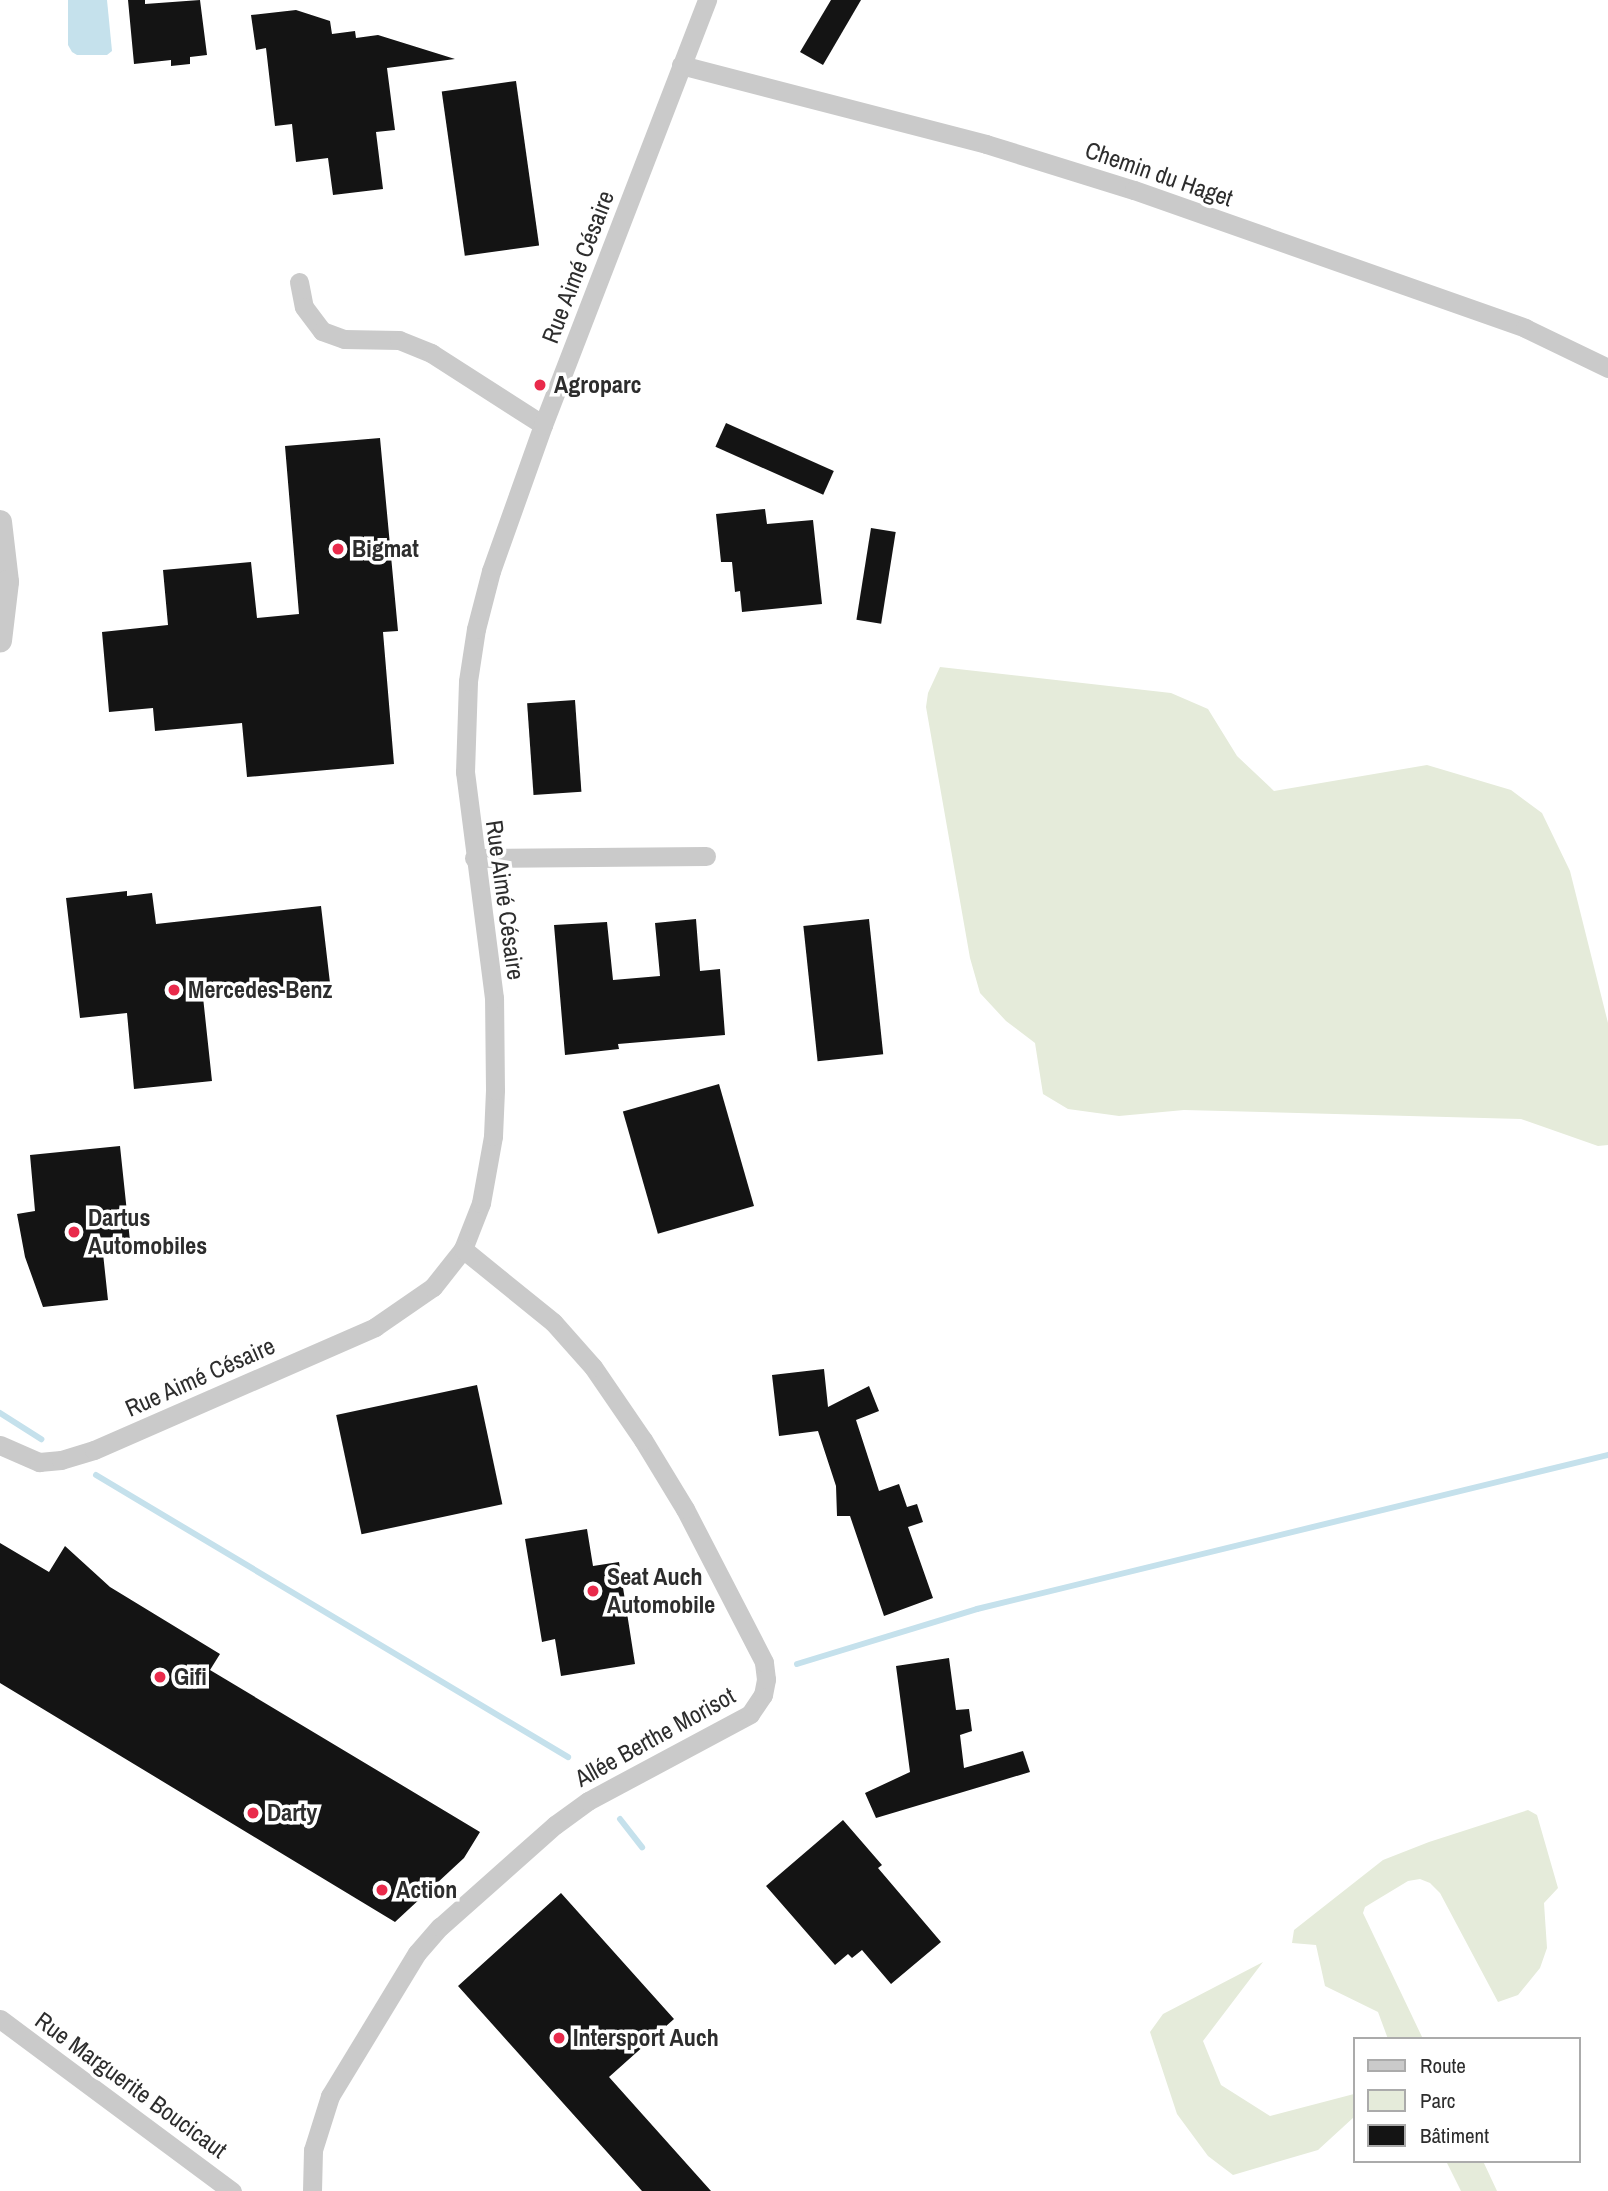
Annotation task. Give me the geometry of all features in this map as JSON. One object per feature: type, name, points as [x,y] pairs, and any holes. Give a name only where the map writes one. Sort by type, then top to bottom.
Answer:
[{"type":"street","name":"Rue Aimé Césaire","points":[[0,1445],[39,1462],[61,1460],[94,1450],[385,1321],[433,1287],[463,1250],[481,1203],[492,1136],[495,1090],[494,998],[465,772],[464,726],[472,655],[491,571],[543,425],[707,0]]},
{"type":"street","name":"Chemin du Haget","points":[[681,65],[986,144],[1134,190],[1525,328],[1608,368]]},
{"type":"street","points":[[299,282],[304,307],[322,331],[344,339],[398,340],[431,353],[543,425]]},
{"type":"street","points":[[0,522],[7,582],[0,641]]},
{"type":"street","points":[[474,858],[706,856]]},
{"type":"street","name":"Allée Berthe Morisot","points":[[312,2191],[313,2150],[330,2095],[424,1944],[555,1825],[588,1801],[750,1714],[763,1695],[766,1679],[764,1662],[685,1509],[643,1440],[593,1367],[553,1322],[463,1250]]},
{"type":"street","name":"Rue Marguerite Boucicaut","points":[[0,2019],[232,2191]]},
{"type":"green space","points":[[940,667],[1171,693],[1208,709],[1237,756],[1274,791],[1427,765],[1511,790],[1542,813],[1570,871],[1608,1023],[1608,1145],[1598,1146],[1521,1119],[1184,1110],[1119,1116],[1068,1109],[1043,1094],[1035,1043],[1006,1021],[980,993],[970,958],[926,707],[928,693]]},
{"type":"green space","points":[[1528,1810],[1537,1815],[1558,1888],[1544,1903],[1547,1948],[1540,1968],[1518,1995],[1498,2002],[1440,1893],[1430,1883],[1420,1879],[1408,1881],[1365,1907],[1363,1913],[1422,2037],[1387,2037],[1378,2012],[1325,1986],[1316,1945],[1292,1943],[1294,1930],[1383,1860]]},
{"type":"green space","points":[[1263,1962],[1203,2041],[1221,2085],[1270,2116],[1352,2095],[1352,2119],[1318,2150],[1233,2175],[1208,2156],[1177,2114],[1150,2032],[1163,2014]]},
{"type":"green space","points":[[1447,2163],[1484,2163],[1497,2191],[1461,2191]]},
{"type":"water","points":[[68,0],[107,0],[112,51],[107,55],[77,55],[72,52],[68,45]]},
{"type":"building","points":[[128,0],[145,0],[145,4],[200,0],[207,55],[190,57],[190,64],[171,66],[171,60],[134,64]]},
{"type":"building","points":[[831,0],[861,0],[823,65],[800,52]]},
{"type":"building","points":[[296,10],[330,21],[332,34],[355,31],[356,38],[378,35],[455,59],[387,68],[395,130],[376,132],[383,189],[333,195],[328,158],[296,162],[292,124],[275,126],[266,48],[256,50],[251,15]]},
{"type":"building","points":[[516,81],[539,245],[465,256],[442,91]]},
{"type":"building","points":[[726,423],[834,471],[823,495],[715,447]]},
{"type":"building","points":[[380,438],[398,631],[383,632],[394,764],[247,777],[242,723],[155,731],[153,708],[109,712],[102,632],[168,625],[163,570],[251,562],[257,618],[299,614],[285,446]]},
{"type":"building","points":[[765,509],[767,524],[813,520],[822,604],[742,612],[740,591],[735,592],[732,562],[721,562],[716,514]]},
{"type":"building","points":[[871,528],[896,532],[881,624],[856,620]]},
{"type":"building","points":[[575,700],[581,792],[534,795],[527,703]]},
{"type":"building","name":"Mercedes-Benz","points":[[127,891],[127,896],[152,893],[156,924],[321,906],[330,983],[203,997],[212,1081],[134,1089],[127,1013],[80,1018],[66,898]]},
{"type":"building","points":[[696,919],[700,971],[720,969],[725,1035],[618,1044],[619,1049],[565,1055],[554,925],[607,922],[613,980],[660,976],[655,923]]},
{"type":"building","points":[[869,919],[883,1054],[818,1061],[803,926]]},
{"type":"building","points":[[719,1084],[754,1206],[658,1234],[623,1112]]},
{"type":"building","name":"Dartus Automobiles","points":[[120,1146],[130,1241],[102,1244],[108,1300],[43,1307],[25,1257],[17,1214],[35,1211],[30,1155]]},
{"type":"building","points":[[824,1369],[828,1407],[869,1386],[879,1411],[856,1420],[879,1491],[899,1484],[907,1507],[917,1504],[923,1522],[908,1527],[933,1598],[884,1616],[850,1516],[837,1516],[836,1486],[818,1431],[779,1436],[772,1375]]},
{"type":"building","points":[[477,1385],[502,1504],[362,1534],[336,1415]]},
{"type":"building","points":[[587,1529],[593,1566],[619,1562],[635,1664],[561,1676],[555,1639],[542,1642],[525,1539]]},
{"type":"building","points":[[0,1543],[49,1572],[65,1546],[110,1587],[220,1654],[210,1670],[480,1832],[464,1858],[395,1922],[0,1683]]},
{"type":"building","points":[[949,1658],[956,1710],[969,1709],[972,1731],[960,1735],[964,1768],[1023,1751],[1030,1772],[876,1818],[865,1793],[910,1772],[896,1666]]},
{"type":"building","points":[[843,1820],[882,1865],[878,1868],[941,1942],[891,1984],[862,1950],[852,1958],[848,1954],[835,1965],[766,1886]]},
{"type":"building","points":[[561,1893],[674,2019],[609,2077],[711,2191],[642,2191],[458,1986]]},
{"type":"waterway","points":[[0,1413],[41,1439]]},
{"type":"waterway","points":[[797,1664],[977,1609],[1608,1455]]},
{"type":"waterway","points":[[96,1475],[568,1757]]},
{"type":"waterway","points":[[620,1819],[642,1847]]},
{"type":"place","name":"Agroparc","points":[[540,385]]},
{"type":"place","name":"Bigmat","points":[[338,549]]},
{"type":"place","name":"Mercedes-Benz","points":[[174,990]]},
{"type":"place","name":"Dartus Automobiles","points":[[74,1232]]},
{"type":"place","name":"Seat Auch Automobile","points":[[593,1591]]},
{"type":"place","name":"Gifi","points":[[160,1677]]},
{"type":"place","name":"Darty","points":[[253,1813]]},
{"type":"place","name":"Action","points":[[382,1890]]},
{"type":"place","name":"Intersport Auch","points":[[559,2038]]}]
